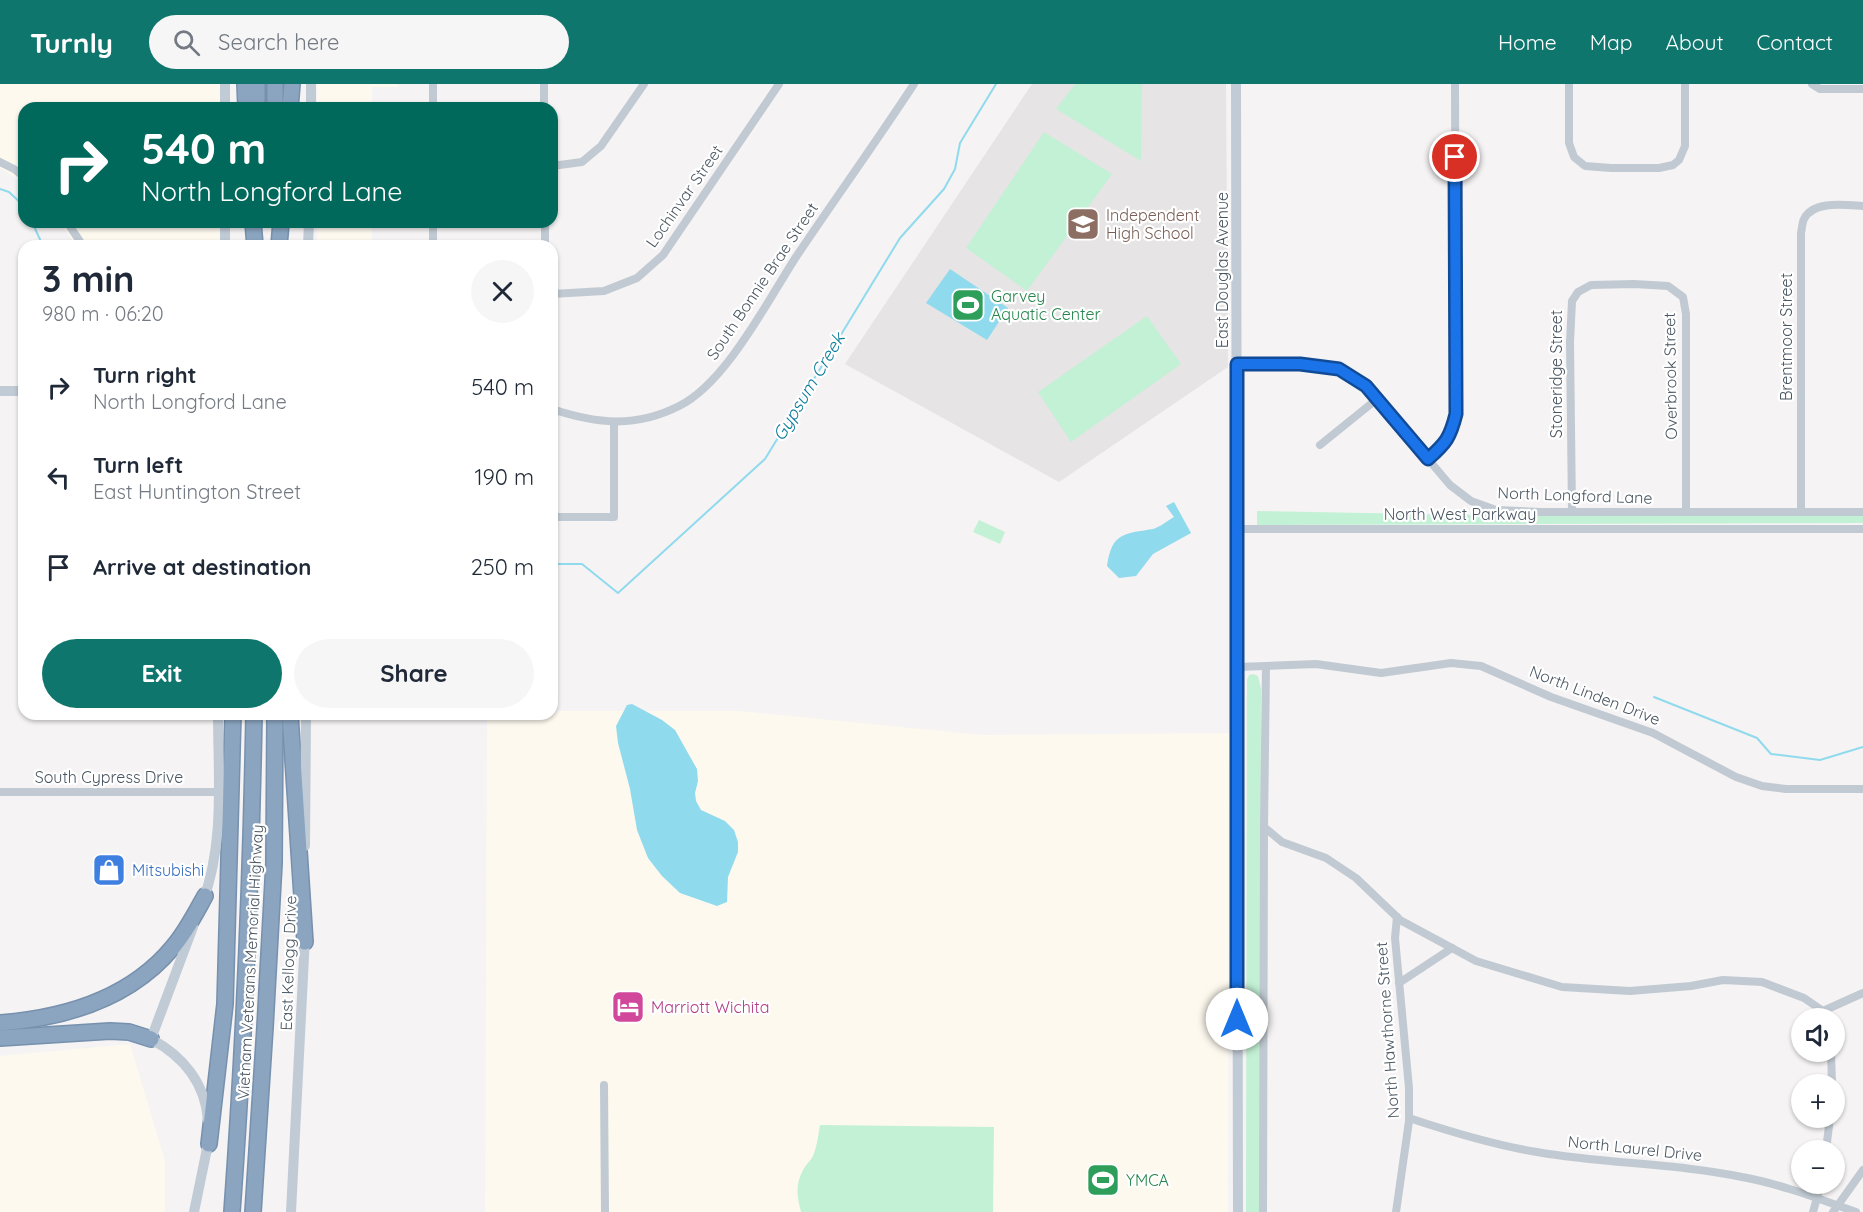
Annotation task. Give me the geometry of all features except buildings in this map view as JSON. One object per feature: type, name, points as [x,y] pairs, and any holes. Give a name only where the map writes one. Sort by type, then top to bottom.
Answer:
[{"type":"highway","points":[[244,84],[246,102]]},
{"type":"highway","points":[[257,84],[257,102]]},
{"type":"highway","points":[[275,84],[275,102]]},
{"type":"highway","points":[[290,102],[292,84]]},
{"type":"highway","points":[[209,1144],[225,1004],[233,720]]},
{"type":"highway","name":"Vietnam Veterans Memorial Highway","points":[[232,1212],[244,1028],[254,720]]},
{"type":"highway","name":"Vietnam Veterans Memorial Highway","points":[[253,1212],[274,862],[274,720]]},
{"type":"highway","points":[[290,720],[304,942]]},
{"type":"highway","points":[[0,1023],[31,1020],[75,1010],[102,1000],[132,984],[155,967],[174,946],[188,927],[205,896]]},
{"type":"highway","points":[[0,1038],[110,1031],[129,1032],[151,1039]]},
{"type":"street","points":[[225,84],[225,102]]},
{"type":"street","points":[[311,84],[311,102]]},
{"type":"street","points":[[433,84],[433,102]]},
{"type":"street","points":[[544,84],[544,102]]},
{"type":"street","points":[[558,165],[582,162],[601,146],[644,84]]},
{"type":"street","name":"Lochinvar Street","points":[[558,294],[604,291],[637,278],[663,255],[779,84]]},
{"type":"street","name":"South Bonnie Brae Street","points":[[558,411],[577,418],[627,422],[655,416],[682,405],[708,385],[738,349],[796,257],[914,84]]},
{"type":"street","name":"East Douglas Avenue","points":[[1236,84],[1238,1212]]},
{"type":"street","points":[[1428,459],[1451,434],[1456,414],[1455,84]]},
{"type":"street","points":[[1569,84],[1569,143],[1574,157],[1585,166],[1631,168],[1659,168],[1673,165],[1679,160],[1685,147],[1685,84]]},
{"type":"street","points":[[1812,84],[1820,89],[1858,89]]},
{"type":"street","points":[[0,162],[18,172]]},
{"type":"street","name":"Brentmoor Street","points":[[1802,512],[1801,233],[1803,220],[1817,208],[1859,205]]},
{"type":"street","name":"Stoneridge Street","points":[[1572,512],[1570,342],[1572,301],[1578,292],[1591,285],[1629,284]]},
{"type":"street","name":"Overbrook Street","points":[[1629,284],[1668,286],[1683,297],[1686,314],[1686,512]]},
{"type":"street","name":"North Longford Lane","points":[[1237,364],[1300,364],[1339,369],[1366,386],[1450,485],[1472,501],[1496,510],[1863,512]]},
{"type":"street","points":[[0,391],[18,391]]},
{"type":"street","points":[[1320,445],[1377,399]]},
{"type":"street","points":[[558,517],[614,517],[614,422]]},
{"type":"street","name":"North West Parkway","points":[[1237,529],[1863,529]]},
{"type":"street","name":"North Linden Drive","points":[[1237,667],[1316,664],[1381,673],[1451,663],[1481,666],[1551,697],[1653,733],[1736,777],[1762,786],[1786,789],[1863,789]]},
{"type":"street","points":[[1263,1212],[1266,666]]},
{"type":"street","points":[[194,1212],[209,1144],[208,1114],[198,1083],[179,1057],[151,1039],[213,870],[218,844],[218,720]]},
{"type":"street","name":"East Kellogg Drive","points":[[291,1212],[304,942],[306,720]]},
{"type":"street","name":"South Cypress Drive","points":[[0,792],[218,792]]},
{"type":"street","points":[[1264,827],[1282,842],[1326,858],[1356,878],[1397,917],[1476,961],[1562,987],[1630,991],[1690,986],[1723,980],[1762,982],[1804,998],[1816,1008]]},
{"type":"street","name":"North Hawthorne Street","points":[[1396,1212],[1409,1118],[1409,1088],[1395,938],[1397,917]]},
{"type":"street","points":[[1399,983],[1452,948]]},
{"type":"street","points":[[1837,1008],[1863,993]]},
{"type":"street","points":[[604,1085],[605,1212]]},
{"type":"street","name":"North Laurel Drive","points":[[1409,1118],[1469,1137],[1538,1153],[1744,1177],[1818,1198],[1835,1209],[1856,1212]]},
{"type":"street","points":[[1835,1209],[1863,1170]]},
{"type":"street","points":[[1813,1212],[1819,1194]]},
{"type":"shaded area","points":[[0,84],[221,84],[221,102],[18,102],[18,180],[0,168]]},
{"type":"shaded area","points":[[317,84],[398,84],[398,87],[372,87],[372,102],[317,102]]},
{"type":"shaded area","name":"Independent High School","points":[[1032,84],[1226,84],[1228,367],[1059,482],[845,364]]},
{"type":"shaded area","points":[[64,228],[221,228],[221,240],[72,240]]},
{"type":"shaded area","points":[[317,228],[372,228],[372,240],[317,240]]},
{"type":"shaded area","points":[[558,711],[740,711],[982,735],[1229,733],[1228,1212],[485,1212],[487,720],[558,720]]},
{"type":"shaded area","points":[[130,1044],[165,1161],[165,1212],[0,1212],[0,1056]]},
{"type":"green space","points":[[1075,84],[1142,84],[1141,161],[1056,109]]},
{"type":"green space","points":[[1044,132],[1112,174],[1027,291],[966,248]]},
{"type":"green space","points":[[1147,316],[1181,364],[1071,442],[1038,392]]},
{"type":"green space","points":[[1477,508],[1499,514],[1863,516],[1863,523],[1257,525],[1257,511],[1476,515]]},
{"type":"green space","points":[[979,520],[1005,532],[1000,544],[973,532]]},
{"type":"green space","points":[[1249,675],[1258,676],[1261,689],[1260,1212],[1246,1212],[1247,680]]},
{"type":"green space","points":[[820,1125],[994,1127],[993,1212],[801,1212],[798,1196],[799,1181],[804,1168],[814,1154]]},
{"type":"water","name":"Garvey Aquatic Center","points":[[950,269],[1008,308],[987,340],[926,303]]},
{"type":"water","points":[[1174,502],[1191,533],[1153,554],[1136,576],[1119,578],[1107,566],[1109,555],[1116,541],[1127,534],[1156,528],[1174,517],[1166,506]]},
{"type":"water","points":[[632,704],[662,720],[675,730],[697,769],[698,781],[695,793],[701,810],[725,821],[734,830],[738,852],[728,877],[727,902],[717,906],[680,893],[662,876],[648,858],[637,830],[616,726],[627,705]]},
{"type":"waterway","name":"Gypsum Creek","points":[[558,564],[582,564],[618,593],[765,459],[900,238],[944,189],[955,169],[960,143],[996,84]]},
{"type":"waterway","name":"Gypsum Creek","points":[[0,189],[9,192],[18,200]]},
{"type":"waterway","name":"Gypsum Creek","points":[[35,228],[40,240]]},
{"type":"waterway","points":[[1654,697],[1757,738],[1771,754],[1820,760],[1863,747]]},
{"type":"place","name":"Independent High School","points":[[1083,224]]},
{"type":"place","name":"Garvey Aquatic Center","points":[[968,305]]},
{"type":"place","name":"Mitsubishi","points":[[109,870]]},
{"type":"place","name":"Marriott Wichita","points":[[628,1007]]},
{"type":"place","name":"YMCA","points":[[1103,1180]]},
{"type":"route","points":[[1237,1019],[1237,364],[1300,364],[1339,369],[1366,386],[1428,459],[1442,446],[1451,434],[1456,414],[1455,157]]}]
